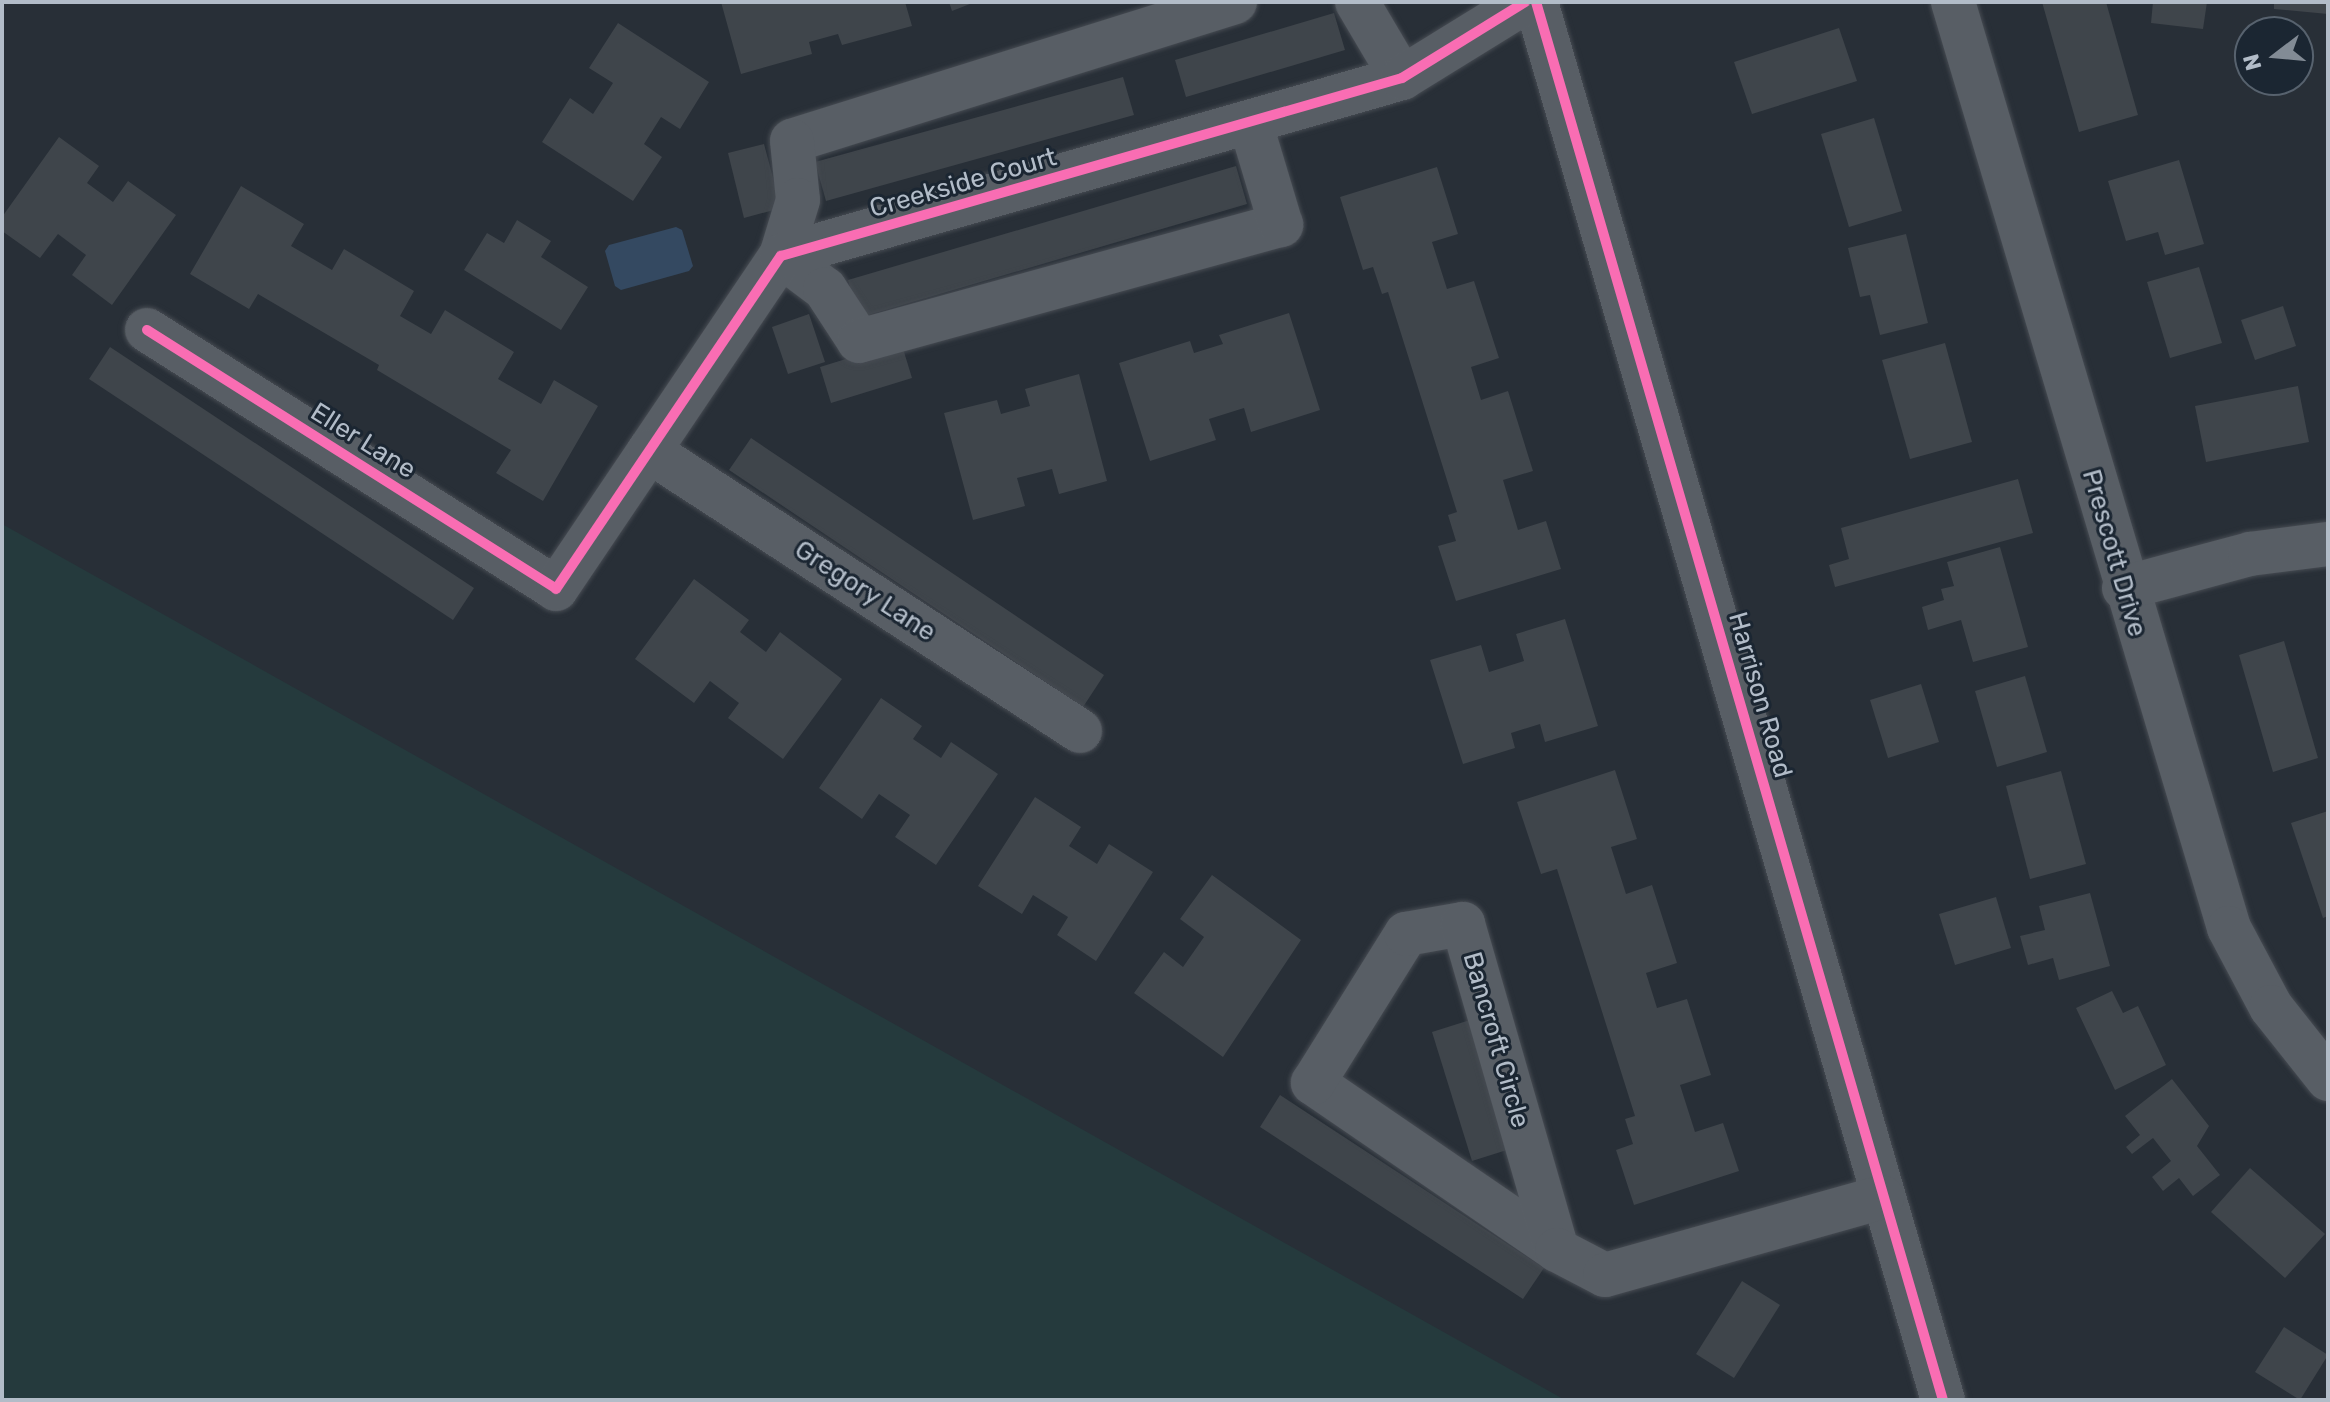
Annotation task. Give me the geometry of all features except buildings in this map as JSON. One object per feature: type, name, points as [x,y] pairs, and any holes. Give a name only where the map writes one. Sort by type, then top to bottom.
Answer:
[{"type":"street","points":[[649,451],[781,256],[798,200],[792,141],[1235,2]]},
{"type":"street","points":[[1357,2],[1402,78]]},
{"type":"street","name":"Creekside Court","points":[[781,256],[1251,125],[1402,78],[1525,2]]},
{"type":"street","name":"Harrison Road","points":[[1536,2],[1943,1400]]},
{"type":"street","name":"Prescott Drive","points":[[1953,2],[2124,588],[2229,928],[2271,1007],[2328,1079]]},
{"type":"street","points":[[781,256],[825,289],[859,341],[1281,225],[1251,125]]},
{"type":"street","name":"Eller Lane","points":[[147,330],[556,589],[649,451]]},
{"type":"street","name":"Gregory Lane","points":[[649,451],[1080,731]]},
{"type":"street","points":[[2124,588],[2250,554],[2328,544]]},
{"type":"street","name":"Bancroft Circle","points":[[1557,1250],[1463,924],[1406,934],[1313,1083],[1557,1250],[1605,1275],[1882,1197]]},
{"type":"green space","points":[[2,524],[1565,1400],[2,1400]]},
{"type":"water","points":[[676,227],[682,230],[693,266],[689,271],[621,290],[615,286],[605,251],[609,245]]},
{"type":"cycle path","points":[[147,330],[556,589],[781,256],[1402,78],[1525,2]]},
{"type":"cycle path","points":[[1536,2],[1943,1400]]}]
